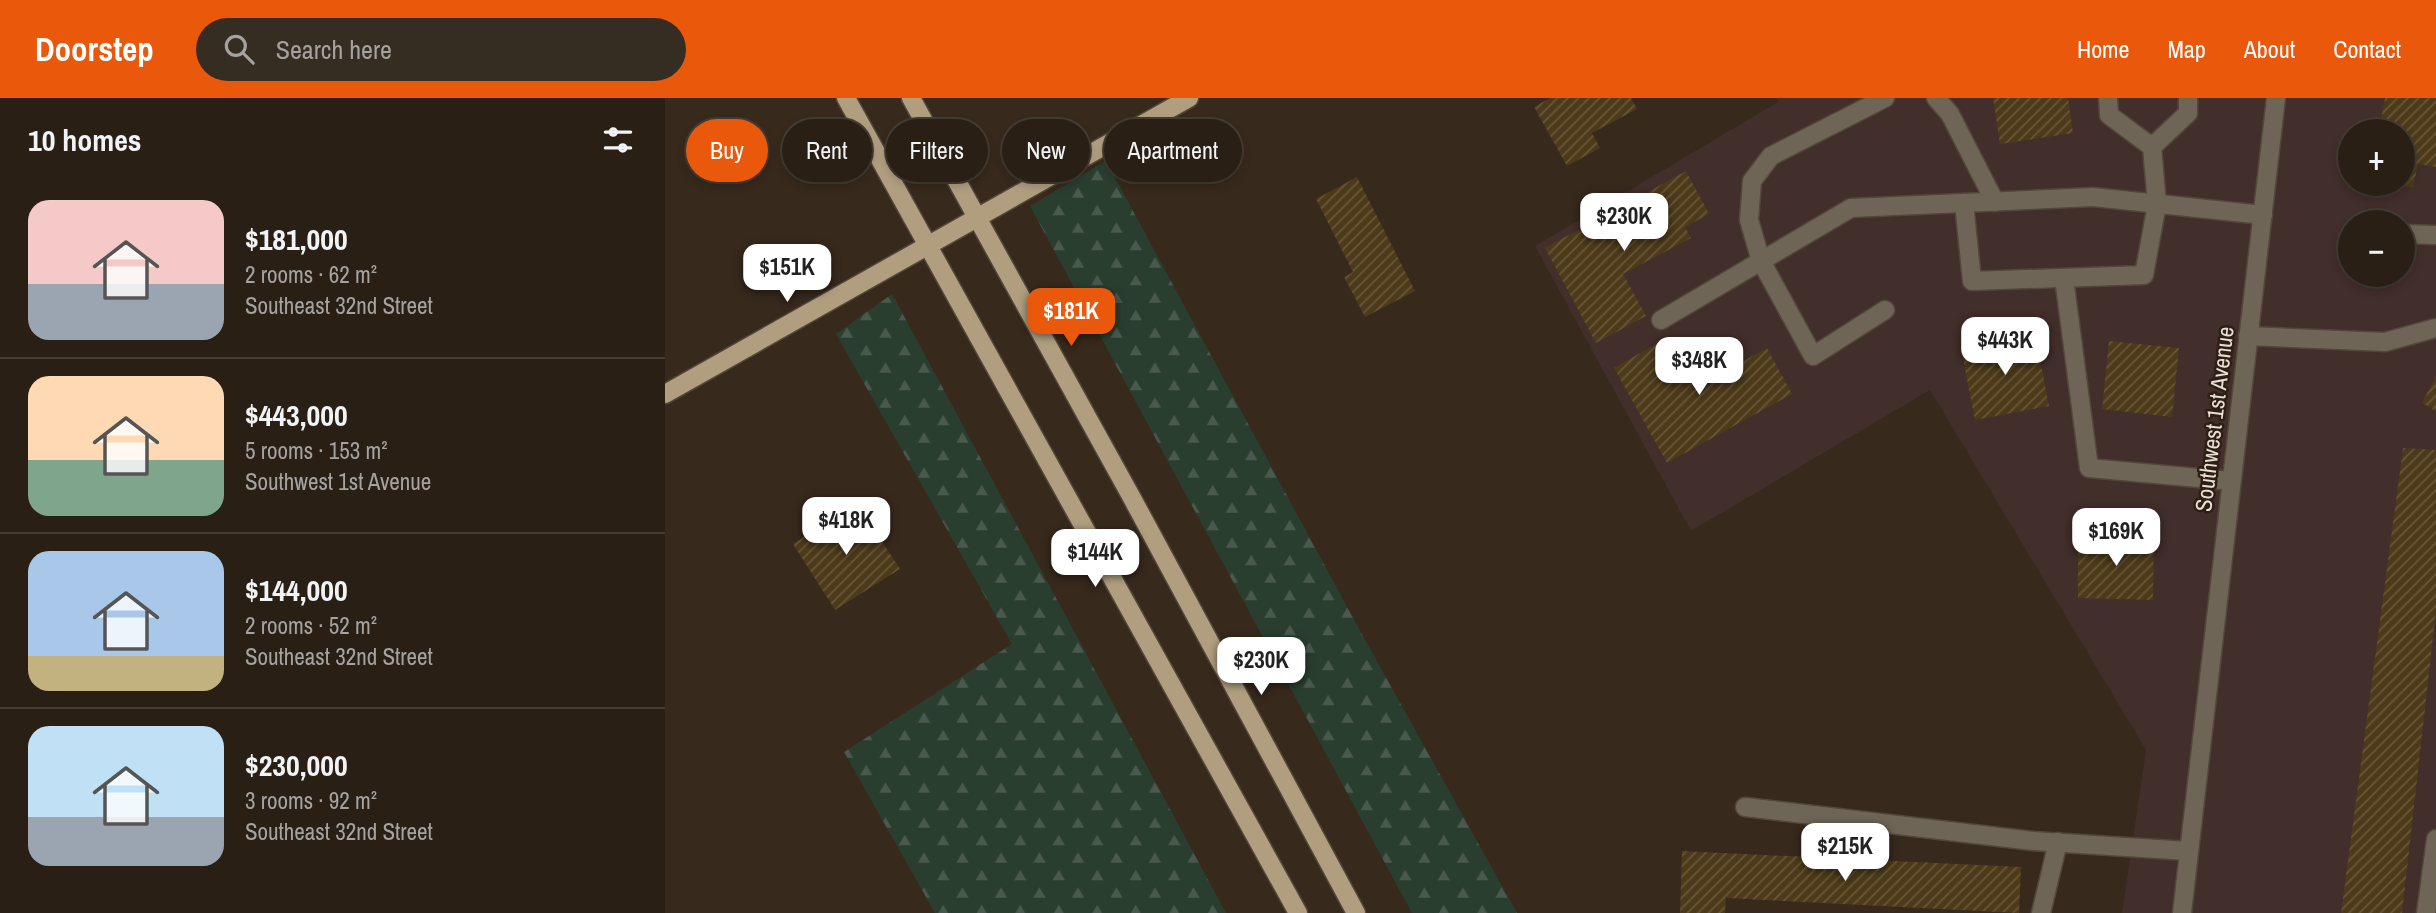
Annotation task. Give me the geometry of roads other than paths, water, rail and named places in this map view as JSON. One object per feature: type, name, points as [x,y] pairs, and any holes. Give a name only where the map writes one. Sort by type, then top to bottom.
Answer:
[{"type":"main road","points":[[846,98],[1298,913]]},
{"type":"main road","points":[[911,98],[1132,498],[1356,913]]},
{"type":"main road","points":[[665,394],[1189,98]]},
{"type":"street","points":[[1885,98],[1771,156],[1752,181],[1749,220],[1761,261],[1813,356],[1885,310]]},
{"type":"street","points":[[1936,98],[1950,114],[1995,202]]},
{"type":"street","points":[[1964,203],[1972,281],[2144,275],[2157,204],[2152,148],[2109,115],[2108,98]]},
{"type":"street","points":[[2152,148],[2188,113],[2189,98]]},
{"type":"street","name":"Southwest 1st Avenue","points":[[2182,913],[2276,98]]},
{"type":"street","points":[[1661,320],[1850,208],[2093,197],[2263,215]]},
{"type":"street","points":[[2415,234],[2436,235]]},
{"type":"street","points":[[2064,278],[2089,468],[2231,481]]},
{"type":"street","points":[[2248,337],[2385,342],[2436,328]]},
{"type":"street","points":[[1745,807],[2058,842],[2188,851]]},
{"type":"street","points":[[2426,913],[2436,839]]},
{"type":"street","points":[[2041,913],[2058,842]]}]
